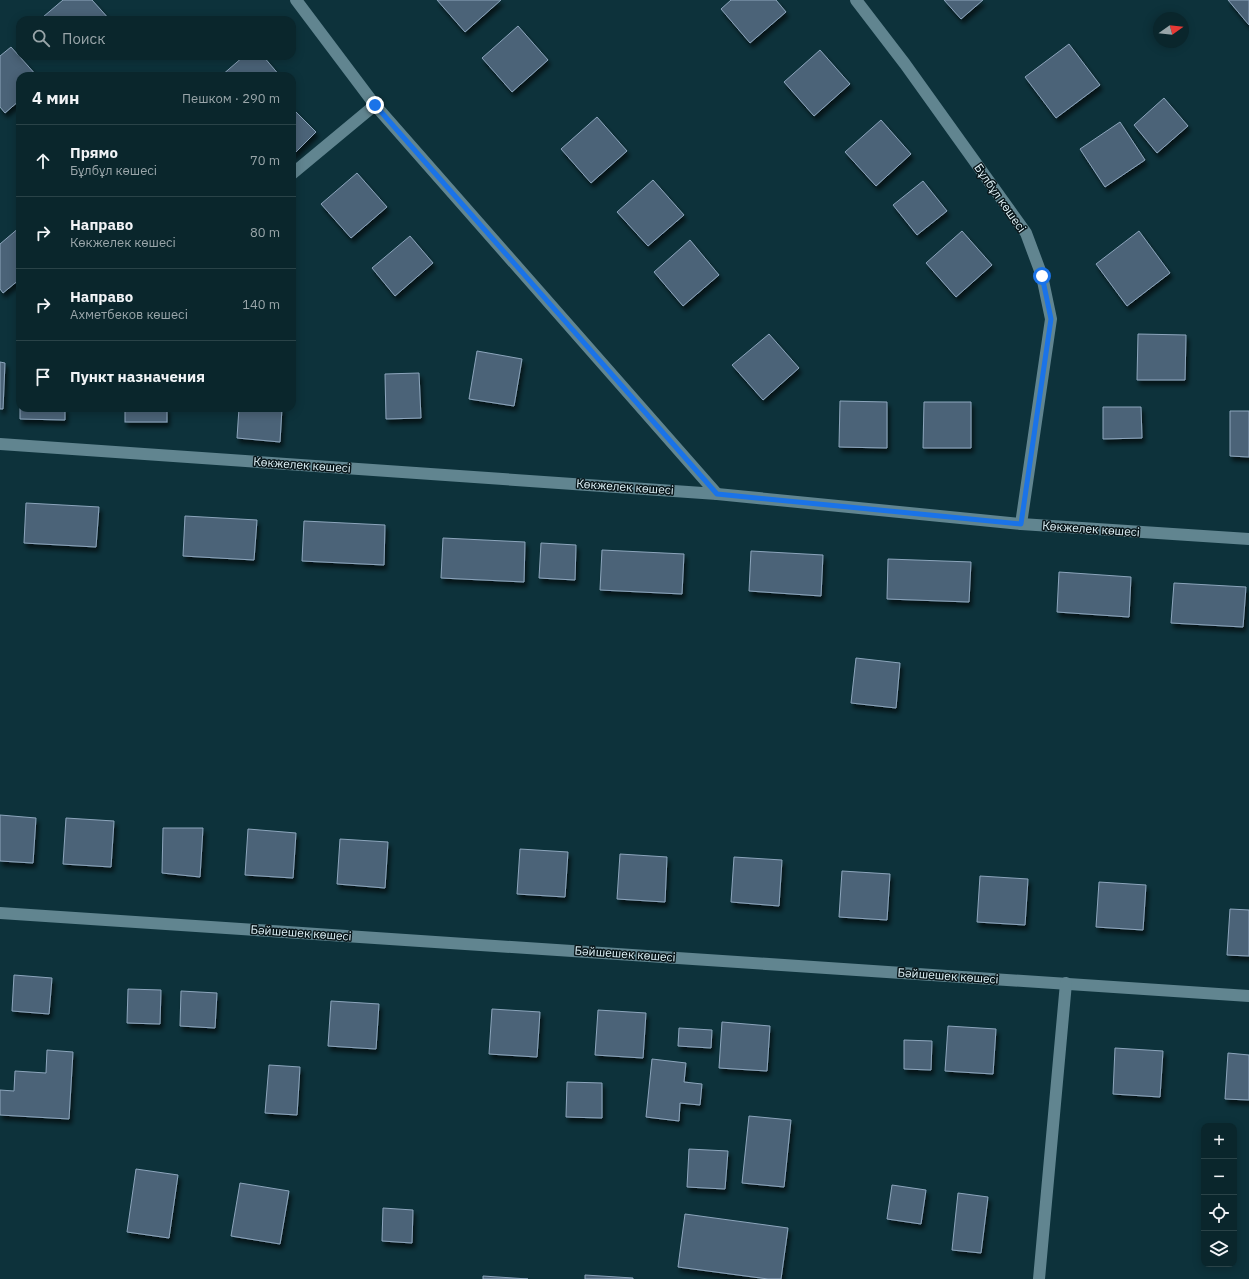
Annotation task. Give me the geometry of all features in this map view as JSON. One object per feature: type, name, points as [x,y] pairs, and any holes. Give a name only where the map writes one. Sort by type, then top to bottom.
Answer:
[{"type":"street","points":[[296,0],[375,105],[717,494]]},
{"type":"street","name":"Бұлбұл көшесі","points":[[856,0],[905,64],[1026,233],[1042,276],[1051,319],[1021,524]]},
{"type":"street","points":[[296,171],[375,105]]},
{"type":"street","name":"Көкжелек көшесі","points":[[0,444],[717,494],[1021,524],[1249,539]]},
{"type":"street","name":"Бәйшешек көшесі","points":[[0,913],[1249,996]]},
{"type":"street","points":[[1039,1279],[1066,983]]},
{"type":"building","points":[[63,0],[92,0],[106,16],[44,16]]},
{"type":"building","points":[[437,0],[501,0],[465,32]]},
{"type":"building","points":[[731,0],[776,0],[786,12],[750,43],[721,9]]},
{"type":"building","points":[[944,0],[983,0],[961,19]]},
{"type":"building","points":[[1228,0],[1249,0],[1249,25]]},
{"type":"building","points":[[518,26],[548,60],[512,92],[482,58]]},
{"type":"building","points":[[1069,44],[1100,85],[1056,118],[1025,77]]},
{"type":"building","points":[[11,47],[16,53],[16,60],[23,60],[33,72],[16,72],[16,103],[5,113],[0,107],[0,56]]},
{"type":"building","points":[[820,50],[850,84],[814,116],[784,82]]},
{"type":"building","points":[[239,60],[266,60],[277,72],[226,72]]},
{"type":"building","points":[[1164,98],[1188,126],[1157,153],[1134,125]]},
{"type":"building","points":[[296,112],[316,132],[296,152]]},
{"type":"building","points":[[597,117],[627,151],[591,183],[561,149]]},
{"type":"building","points":[[881,120],[911,154],[876,186],[845,152]]},
{"type":"building","points":[[1120,122],[1145,160],[1105,187],[1080,149]]},
{"type":"building","points":[[357,173],[387,207],[351,238],[321,204]]},
{"type":"building","points":[[653,180],[684,215],[648,246],[617,212]]},
{"type":"building","points":[[923,181],[947,211],[917,235],[893,205]]},
{"type":"building","points":[[16,230],[16,282],[3,293],[0,289],[0,244]]},
{"type":"building","points":[[962,231],[992,265],[956,297],[926,263]]},
{"type":"building","points":[[1139,231],[1170,273],[1127,306],[1096,264]]},
{"type":"building","points":[[410,236],[433,263],[395,296],[372,268]]},
{"type":"building","points":[[690,240],[719,275],[683,306],[654,272]]},
{"type":"building","points":[[769,334],[799,368],[763,400],[732,365]]},
{"type":"building","points":[[1138,334],[1186,335],[1185,380],[1137,380]]},
{"type":"building","points":[[477,351],[522,359],[514,406],[469,399]]},
{"type":"building","points":[[0,362],[5,363],[3,409],[0,409]]},
{"type":"building","points":[[419,373],[421,418],[386,419],[385,374]]},
{"type":"building","points":[[840,401],[887,402],[887,448],[839,447]]},
{"type":"building","points":[[924,402],[971,402],[971,448],[923,448]]},
{"type":"building","points":[[1103,407],[1141,407],[1142,438],[1103,439]]},
{"type":"building","points":[[1230,411],[1249,411],[1249,457],[1230,456]]},
{"type":"building","points":[[20,412],[65,412],[65,420],[20,419]]},
{"type":"building","points":[[125,412],[167,412],[167,422],[125,422]]},
{"type":"building","points":[[239,412],[282,412],[280,442],[237,438]]},
{"type":"building","points":[[26,503],[99,507],[96,547],[24,543]]},
{"type":"building","points":[[185,516],[257,520],[254,560],[183,556]]},
{"type":"building","points":[[304,521],[385,525],[384,565],[302,561]]},
{"type":"building","points":[[443,538],[525,542],[524,582],[441,578]]},
{"type":"building","points":[[541,543],[576,545],[575,580],[539,578]]},
{"type":"building","points":[[602,550],[684,554],[682,594],[600,590]]},
{"type":"building","points":[[751,551],[823,555],[821,596],[749,591]]},
{"type":"building","points":[[888,559],[971,562],[969,602],[887,599]]},
{"type":"building","points":[[1059,572],[1131,577],[1129,617],[1057,612]]},
{"type":"building","points":[[1174,583],[1246,587],[1243,627],[1171,623]]},
{"type":"building","points":[[856,658],[900,663],[896,708],[851,703]]},
{"type":"building","points":[[0,815],[36,818],[33,863],[0,861]]},
{"type":"building","points":[[66,818],[114,821],[111,867],[63,864]]},
{"type":"building","points":[[163,828],[203,828],[200,877],[162,873]]},
{"type":"building","points":[[248,829],[296,833],[293,878],[245,875]]},
{"type":"building","points":[[340,839],[388,842],[385,888],[337,884]]},
{"type":"building","points":[[520,849],[568,852],[565,897],[517,894]]},
{"type":"building","points":[[620,854],[667,857],[665,902],[617,899]]},
{"type":"building","points":[[734,857],[782,860],[779,906],[731,902]]},
{"type":"building","points":[[842,871],[890,874],[887,920],[839,917]]},
{"type":"building","points":[[980,876],[1028,879],[1025,925],[977,922]]},
{"type":"building","points":[[1099,882],[1146,885],[1143,930],[1096,927]]},
{"type":"building","points":[[1230,909],[1249,910],[1249,956],[1227,955]]},
{"type":"building","points":[[14,975],[52,978],[49,1014],[12,1011]]},
{"type":"building","points":[[128,989],[161,990],[160,1024],[127,1023]]},
{"type":"building","points":[[181,991],[217,993],[215,1028],[180,1026]]},
{"type":"building","points":[[331,1001],[379,1004],[376,1049],[328,1046]]},
{"type":"building","points":[[492,1009],[540,1012],[537,1057],[489,1054]]},
{"type":"building","points":[[598,1010],[646,1013],[643,1058],[595,1055]]},
{"type":"building","points":[[722,1022],[770,1026],[767,1071],[719,1068]]},
{"type":"building","points":[[948,1026],[996,1029],[993,1074],[945,1071]]},
{"type":"building","points":[[679,1028],[712,1030],[711,1048],[678,1046]]},
{"type":"building","points":[[904,1040],[932,1041],[931,1070],[904,1069]]},
{"type":"building","points":[[1115,1048],[1163,1051],[1160,1097],[1113,1094]]},
{"type":"building","points":[[47,1050],[73,1052],[69,1119],[0,1115],[0,1090],[14,1091],[15,1071],[46,1073]]},
{"type":"building","points":[[1228,1053],[1249,1055],[1249,1100],[1225,1099]]},
{"type":"building","points":[[652,1059],[686,1063],[684,1082],[702,1084],[700,1105],[680,1103],[679,1121],[646,1117]]},
{"type":"building","points":[[269,1065],[300,1067],[297,1115],[265,1113]]},
{"type":"building","points":[[567,1082],[602,1083],[602,1118],[566,1117]]},
{"type":"building","points":[[749,1116],[791,1120],[784,1187],[742,1183]]},
{"type":"building","points":[[689,1149],[728,1151],[725,1189],[687,1187]]},
{"type":"building","points":[[136,1169],[178,1175],[169,1238],[127,1232]]},
{"type":"building","points":[[240,1183],[289,1191],[280,1244],[231,1236]]},
{"type":"building","points":[[892,1185],[926,1190],[921,1224],[887,1219]]},
{"type":"building","points":[[958,1193],[988,1197],[981,1253],[952,1250]]},
{"type":"building","points":[[383,1208],[413,1210],[412,1243],[382,1241]]},
{"type":"building","points":[[685,1214],[788,1228],[781,1279],[768,1279],[678,1267]]},
{"type":"building","points":[[585,1275],[633,1278],[633,1279],[585,1279]]},
{"type":"building","points":[[483,1276],[528,1279],[483,1279]]},
{"type":"route","points":[[375,105],[717,494],[1021,524],[1051,319],[1042,276]]}]
